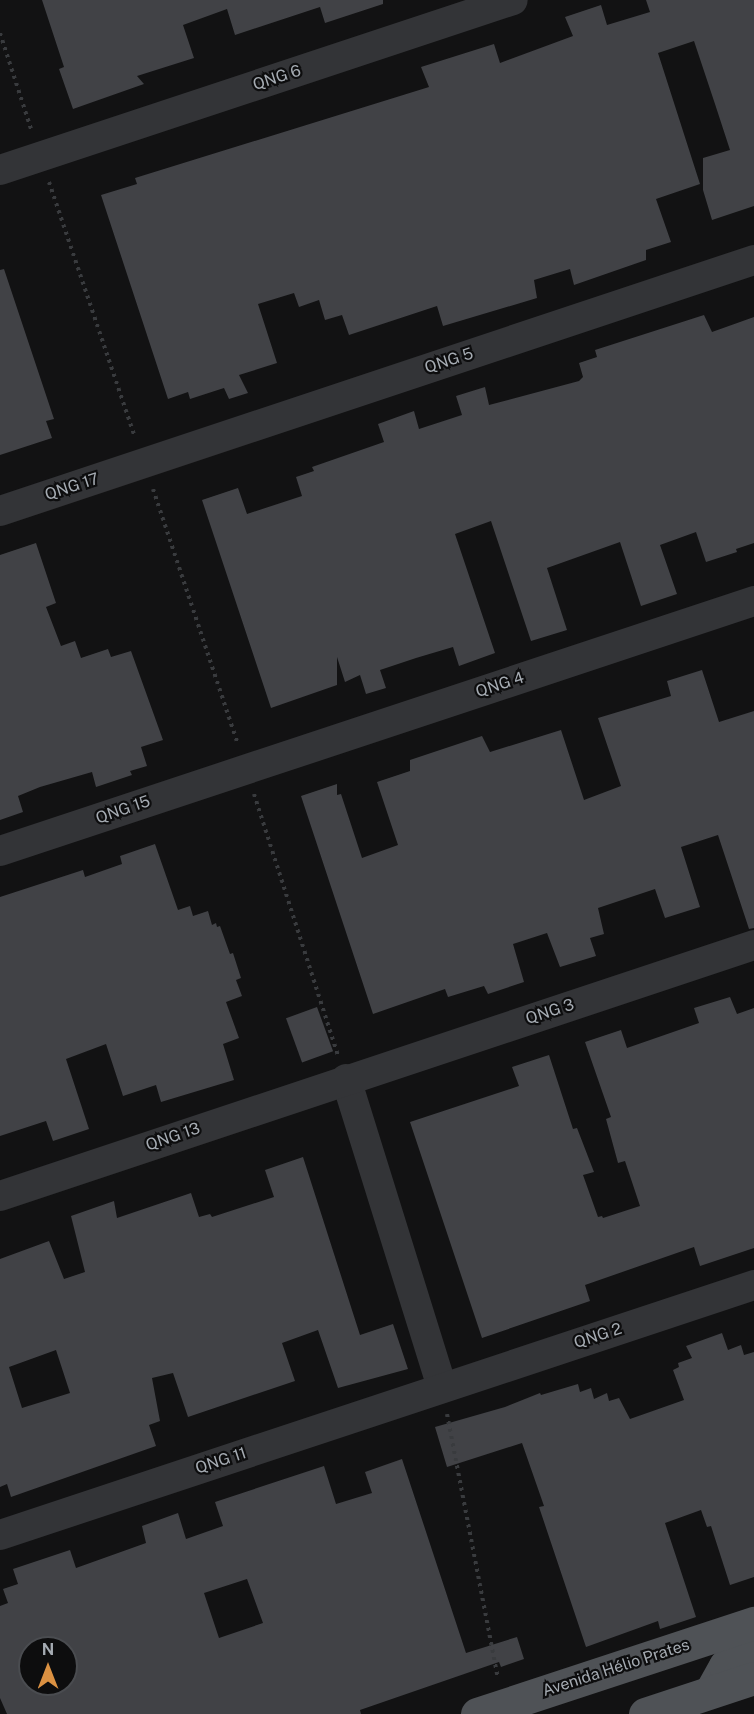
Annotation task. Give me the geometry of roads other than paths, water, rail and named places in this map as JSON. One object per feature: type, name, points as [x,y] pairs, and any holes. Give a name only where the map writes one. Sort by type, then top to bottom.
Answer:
[{"type":"main road","name":"Avenida Hélio Prates","points":[[490,1709],[754,1623]]},
{"type":"main road","points":[[711,1691],[725,1666],[754,1651]]},
{"type":"main road","points":[[645,1714],[754,1678]]},
{"type":"street","name":"QNG 6","points":[[0,170],[513,0]]},
{"type":"street","name":"QNG 5","points":[[144,463],[754,260]]},
{"type":"street","name":"QNG 17","points":[[0,511],[144,463]]},
{"type":"street","name":"QNG 4","points":[[246,768],[754,601]]},
{"type":"street","name":"QNG 15","points":[[0,851],[246,768]]},
{"type":"street","name":"QNG 3","points":[[346,1079],[754,945]]},
{"type":"street","name":"QNG 13","points":[[0,1196],[346,1079]]},
{"type":"street","points":[[346,1079],[442,1387]]},
{"type":"street","name":"QNG 2","points":[[442,1387],[754,1285]]},
{"type":"street","name":"QNG 11","points":[[0,1534],[442,1387]]}]
